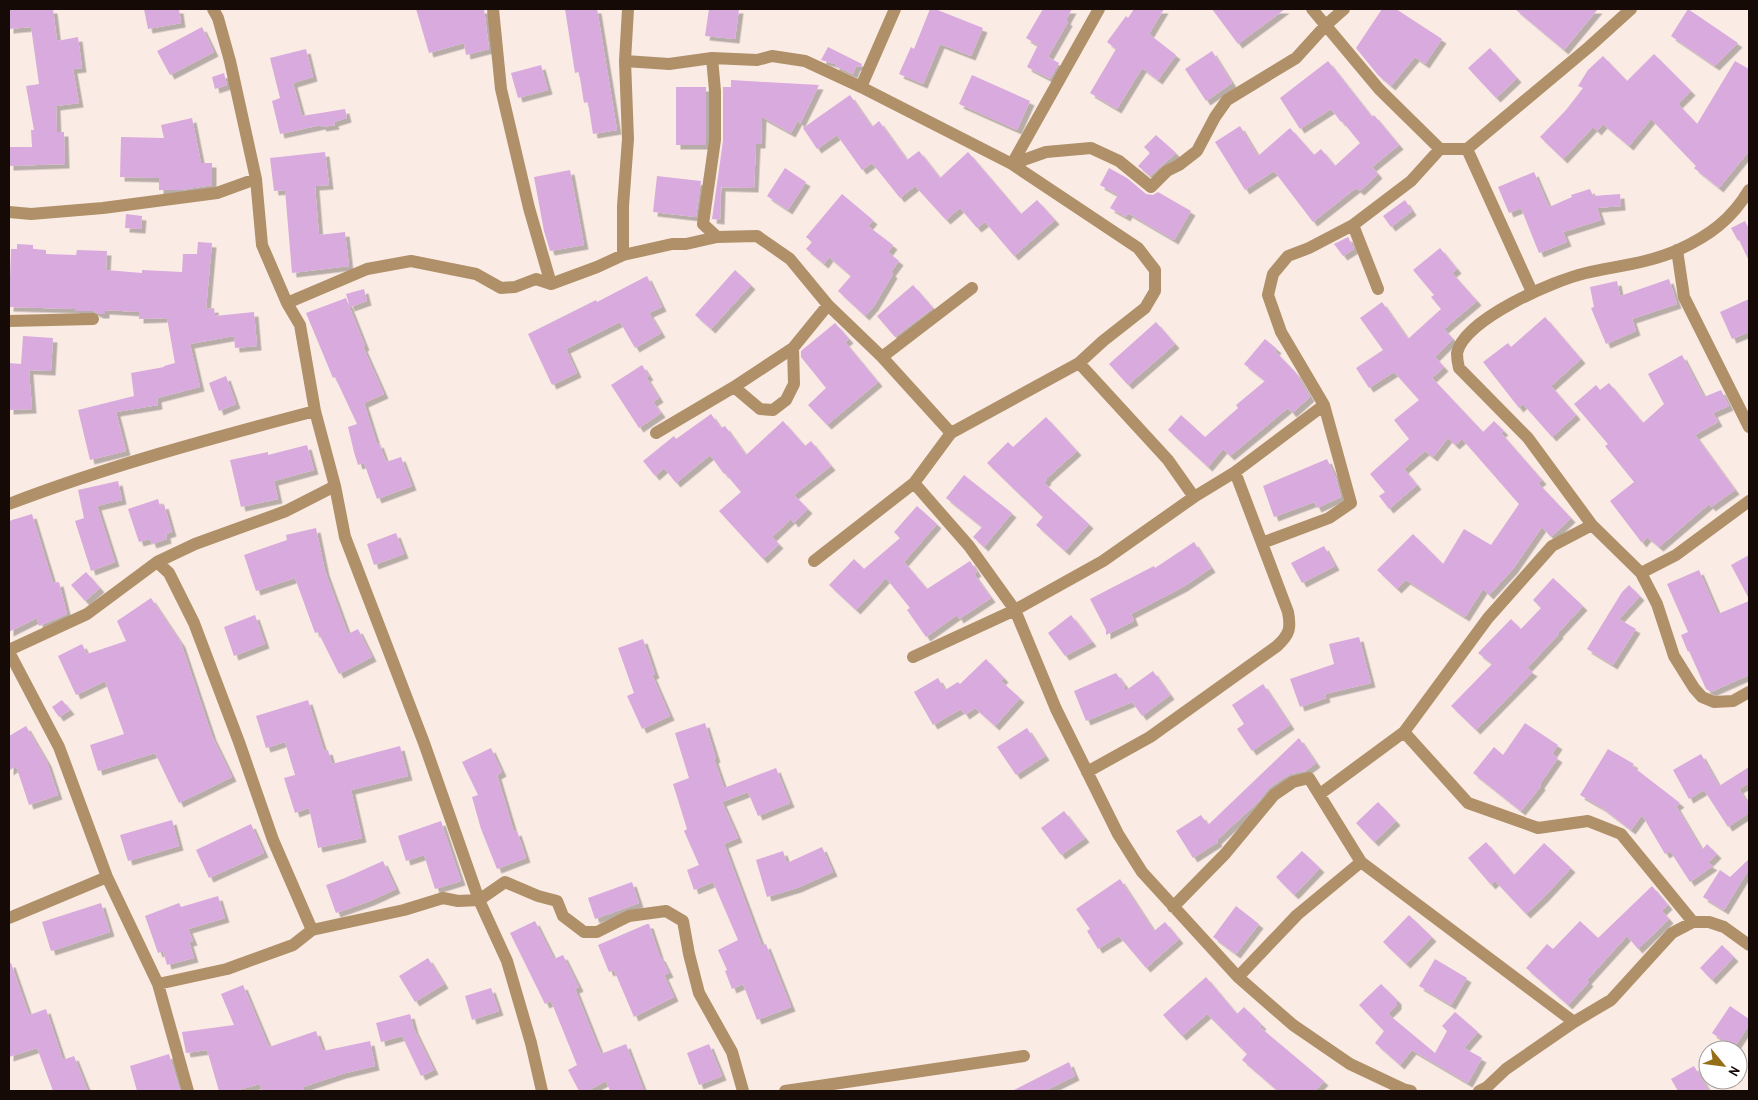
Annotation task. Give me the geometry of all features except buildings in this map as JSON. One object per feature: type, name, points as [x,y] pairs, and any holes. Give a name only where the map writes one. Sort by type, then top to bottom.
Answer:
[{"type":"street","points":[[213,9],[218,18],[230,62],[256,180],[262,244],[287,303],[300,324],[315,411],[335,486],[345,537],[424,744],[479,900],[507,961],[531,1043],[542,1091]]},
{"type":"street","points":[[494,9],[500,89],[529,208],[551,284]]},
{"type":"street","points":[[623,255],[623,206],[628,139],[625,61],[628,9]]},
{"type":"street","points":[[861,87],[894,9]]},
{"type":"street","points":[[1012,164],[1099,9]]},
{"type":"street","points":[[1312,9],[1379,89],[1440,149],[1467,149],[1589,47],[1631,9]]},
{"type":"street","points":[[1012,164],[1046,152],[1091,148],[1120,161],[1152,187],[1167,171],[1179,165],[1197,151],[1215,117],[1227,100],[1296,58],[1326,25],[1344,9]]},
{"type":"street","points":[[625,61],[669,64],[712,58],[757,60],[772,56],[805,61],[861,87],[1012,164],[1138,248],[1155,270],[1155,291],[1145,308],[1103,341],[1079,363],[951,433],[914,482],[814,561]]},
{"type":"street","points":[[712,58],[716,91],[715,140],[703,224],[717,237]]},
{"type":"street","points":[[1262,543],[1329,518],[1351,503],[1324,405],[1281,332],[1268,295],[1273,274],[1288,256],[1309,248],[1354,225],[1411,181],[1440,149]]},
{"type":"street","points":[[1467,149],[1532,292]]},
{"type":"street","points":[[9,212],[31,214],[132,205],[217,193],[256,180]]},
{"type":"street","points":[[1749,190],[1745,208],[1712,232],[1677,250],[1632,265],[1585,273],[1532,292],[1481,321],[1462,343],[1457,353],[1459,368],[1528,438],[1592,525],[1641,573],[1657,604],[1674,656],[1694,688],[1702,697],[1714,702],[1733,701],[1749,692]]},
{"type":"street","points":[[1354,225],[1378,288]]},
{"type":"street","points":[[287,303],[367,269],[411,261],[476,274],[501,288],[515,287],[536,279],[551,284],[623,255],[672,244],[686,244],[717,237],[757,236],[790,260],[828,305],[882,357],[951,433]]},
{"type":"street","points":[[1677,250],[1684,297],[1749,427]]},
{"type":"street","points":[[882,357],[972,288]]},
{"type":"street","points":[[656,433],[734,388],[793,348],[828,305]]},
{"type":"street","points":[[9,321],[93,319]]},
{"type":"street","points":[[734,388],[760,409],[773,410],[786,400],[794,384],[793,348]]},
{"type":"street","points":[[1079,363],[1168,460],[1194,497]]},
{"type":"street","points":[[913,657],[1015,610],[1103,561],[1194,497],[1235,472],[1324,405]]},
{"type":"street","points":[[9,504],[49,489],[147,458],[315,411]]},
{"type":"street","points":[[1087,772],[1150,737],[1277,646],[1285,638],[1291,626],[1288,612],[1235,472]]},
{"type":"street","points":[[914,482],[969,546],[1015,610],[1056,709],[1123,842],[1142,872],[1238,977],[1293,1025],[1350,1064],[1411,1091]]},
{"type":"street","points":[[188,1091],[158,984],[107,877],[60,747],[9,651],[87,614],[157,562],[195,544],[286,512],[335,486]]},
{"type":"street","points":[[1641,573],[1676,555],[1749,501]]},
{"type":"street","points":[[1320,794],[1404,732],[1488,618],[1552,546],[1592,525]]},
{"type":"street","points":[[157,562],[169,573],[194,623],[239,742],[273,840],[312,930]]},
{"type":"street","points":[[1404,732],[1468,802],[1538,828],[1588,821],[1621,834],[1693,922]]},
{"type":"street","points":[[1173,907],[1225,854],[1274,795],[1293,782],[1309,778],[1361,862],[1574,1022]]},
{"type":"street","points":[[1238,977],[1297,915],[1361,862]]},
{"type":"street","points":[[9,918],[107,877]]},
{"type":"street","points":[[158,984],[227,969],[293,945],[312,930],[404,910],[442,898],[458,901],[479,900],[505,882],[538,896],[557,901],[563,916],[584,932],[597,932],[629,916],[666,911],[683,921],[699,993],[732,1052],[744,1091]]},
{"type":"street","points":[[1478,1091],[1487,1087],[1506,1069],[1574,1022],[1611,1000],[1672,932],[1693,922],[1709,922],[1724,927],[1749,946]]},
{"type":"street","points":[[785,1091],[1024,1056]]}]
